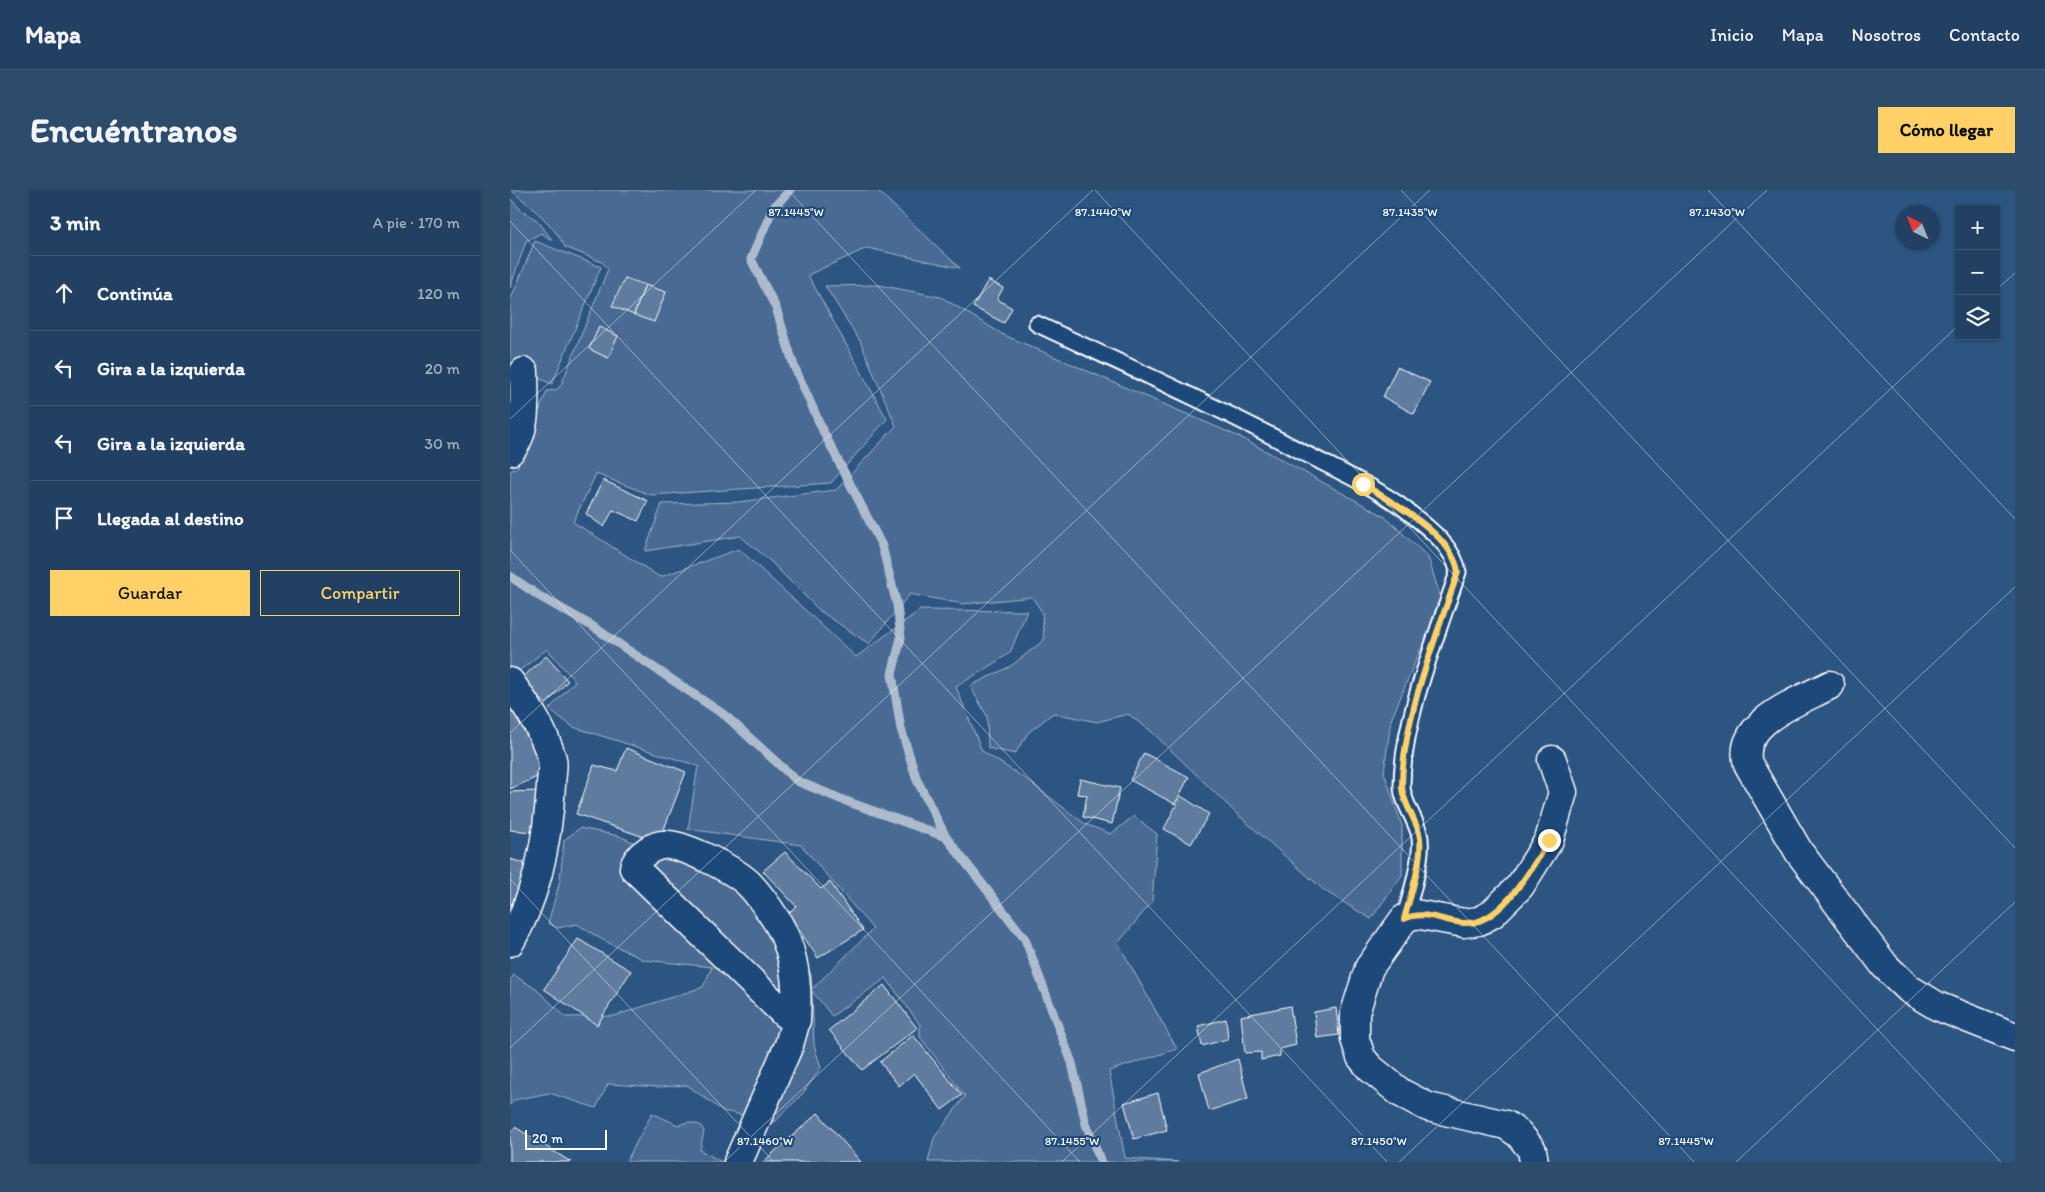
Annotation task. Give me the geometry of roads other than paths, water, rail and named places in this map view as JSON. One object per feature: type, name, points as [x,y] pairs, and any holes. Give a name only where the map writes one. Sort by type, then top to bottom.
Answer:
[{"type":"street","points":[[510,451],[515,446],[521,430],[524,372]]},
{"type":"street","points":[[510,682],[536,718],[552,760],[550,809],[539,869],[520,926],[510,942]]},
{"type":"street","points":[[1830,685],[1761,722],[1748,741],[1744,752],[1748,764],[1799,852],[1891,972],[1909,989],[1937,1006],[2015,1037]]},
{"type":"street","points":[[1534,1162],[1532,1150],[1519,1134],[1506,1125],[1428,1107],[1401,1093],[1370,1068],[1361,1058],[1355,1039],[1355,1012],[1369,968],[1404,919],[1415,914],[1464,924],[1480,921],[1492,914],[1520,886],[1549,840],[1563,792],[1552,760]]},
{"type":"street","points":[[738,1162],[789,1045],[796,1020],[794,965],[778,924],[748,883],[704,856],[668,845],[649,849],[635,862],[634,868],[785,1014],[796,1020]]},
{"type":"lane","points":[[1037,324],[1240,419],[1363,484],[1405,510],[1447,547],[1456,559],[1458,572],[1414,708],[1405,759],[1402,788],[1420,835],[1416,876],[1404,919]]},
{"type":"waterway","points":[[790,190],[773,208],[751,259],[776,308],[794,366],[823,431],[882,546],[897,605],[901,638],[892,674],[901,729],[917,780],[946,837],[1025,939],[1072,1063],[1086,1124],[1101,1162]]},
{"type":"waterway","points":[[510,576],[539,596],[592,626],[726,716],[797,781],[843,800],[946,837]]}]
